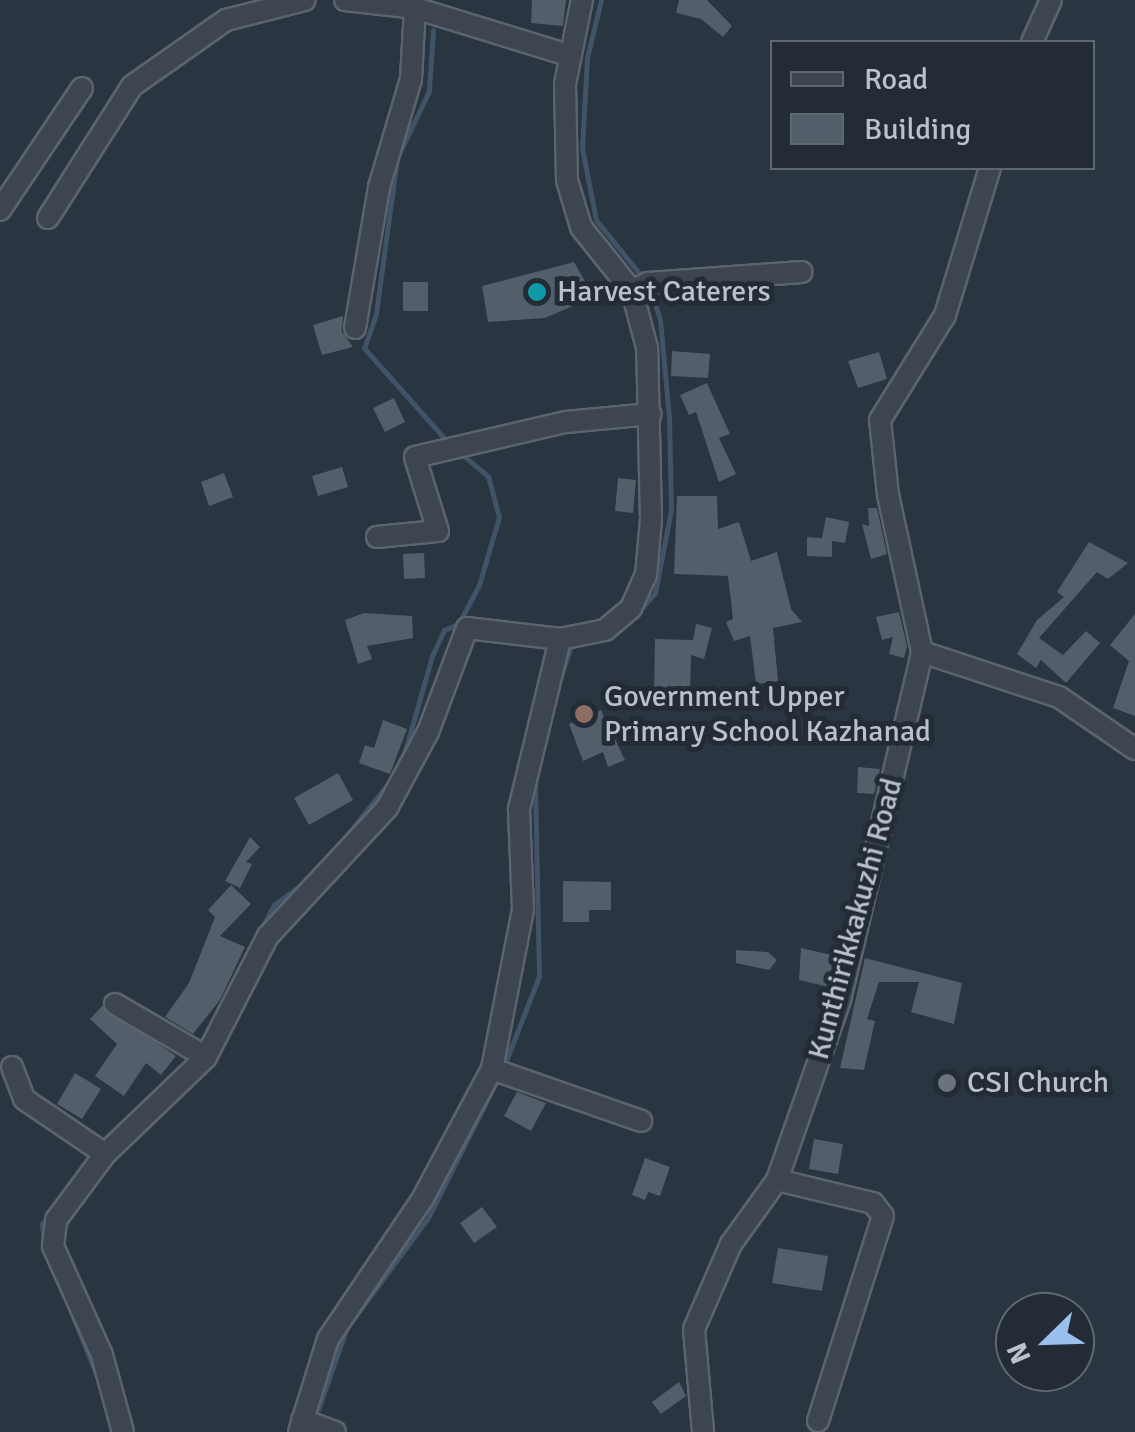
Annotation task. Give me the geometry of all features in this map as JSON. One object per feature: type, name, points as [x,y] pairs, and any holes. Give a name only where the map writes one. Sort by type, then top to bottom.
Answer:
[{"type":"street","points":[[48,218],[132,86],[226,20],[306,0]]},
{"type":"street","points":[[345,0],[420,6],[571,56]]},
{"type":"street","points":[[124,1432],[102,1355],[52,1237],[56,1220],[105,1154],[206,1057],[268,936],[387,808],[428,732],[466,628],[566,638],[618,621],[646,575],[652,414],[647,348],[632,291],[582,227],[568,180],[563,140],[571,56],[582,0]]},
{"type":"street","points":[[1033,40],[1051,0]]},
{"type":"street","points":[[355,328],[380,187],[411,79],[420,6]]},
{"type":"street","points":[[0,210],[82,88]]},
{"type":"street","name":"Kunthirikkakuzhi Road","points":[[703,1432],[694,1329],[732,1244],[776,1180],[840,1000],[922,652],[888,495],[880,420],[945,315],[989,170]]},
{"type":"street","points":[[632,291],[648,283],[802,272]]},
{"type":"street","points":[[377,537],[438,531],[415,458],[566,422],[652,414]]},
{"type":"street","points":[[335,1432],[301,1426],[328,1339],[423,1198],[492,1069],[523,910],[519,809],[566,638]]},
{"type":"street","points":[[922,652],[1059,697],[1135,749]]},
{"type":"street","points":[[115,1004],[206,1057]]},
{"type":"street","points":[[12,1067],[24,1099],[105,1154]]},
{"type":"street","points":[[492,1069],[641,1120]]},
{"type":"street","points":[[776,1180],[873,1203],[883,1216],[818,1421]]},
{"type":"building","points":[[532,0],[566,0],[563,26],[531,23]]},
{"type":"building","points":[[679,0],[707,0],[732,26],[723,37],[701,19],[676,13]]},
{"type":"building","name":"Harvest Caterers","points":[[574,262],[594,297],[545,318],[488,322],[482,286]]},
{"type":"building","points":[[403,282],[428,282],[428,311],[403,311]]},
{"type":"building","points":[[343,316],[342,332],[353,347],[322,355],[313,325]]},
{"type":"building","points":[[672,351],[710,354],[708,378],[671,376]]},
{"type":"building","points":[[879,352],[887,379],[858,388],[848,361]]},
{"type":"building","points":[[707,383],[730,434],[719,438],[736,474],[719,482],[696,412],[689,415],[680,395]]},
{"type":"building","points":[[394,398],[405,422],[385,432],[373,408]]},
{"type":"building","points":[[342,467],[348,487],[318,496],[312,476]]},
{"type":"building","points":[[224,473],[233,497],[209,506],[201,482]]},
{"type":"building","points":[[618,478],[636,480],[633,513],[615,511]]},
{"type":"building","points":[[677,496],[717,496],[718,529],[739,522],[751,561],[777,552],[791,609],[802,622],[773,628],[778,681],[756,684],[750,636],[734,641],[726,622],[733,619],[728,576],[674,574]]},
{"type":"building","points":[[868,508],[877,508],[887,554],[871,559],[862,524],[869,526]]},
{"type":"building","points":[[826,517],[849,522],[845,543],[832,541],[832,557],[807,556],[807,537],[822,538]]},
{"type":"building","points":[[1089,542],[1128,563],[1108,579],[1097,572],[1039,638],[1063,655],[1086,631],[1100,643],[1066,683],[1041,660],[1036,668],[1017,654],[1037,620],[1064,597],[1057,592]]},
{"type":"building","points":[[424,553],[425,578],[404,579],[403,554]]},
{"type":"building","points":[[899,612],[907,646],[904,658],[889,654],[893,637],[882,640],[876,617]]},
{"type":"building","points":[[364,613],[412,616],[413,638],[367,646],[372,659],[358,664],[345,620]]},
{"type":"building","points":[[1135,614],[1135,716],[1113,708],[1129,661],[1110,645]]},
{"type":"building","points":[[696,624],[712,628],[704,659],[691,655],[690,697],[654,696],[655,639],[693,640]]},
{"type":"building","points":[[601,710],[625,760],[608,767],[603,752],[583,761],[569,724]]},
{"type":"building","points":[[383,720],[407,729],[390,774],[359,763],[365,745],[374,748]]},
{"type":"building","points":[[858,767],[880,769],[874,794],[857,793]]},
{"type":"building","points":[[338,773],[353,800],[309,825],[294,798]]},
{"type":"building","points":[[250,837],[260,847],[246,862],[252,864],[240,888],[225,881]]},
{"type":"building","points":[[563,881],[611,882],[611,910],[589,910],[589,922],[563,922]]},
{"type":"building","points":[[231,885],[251,904],[220,936],[245,947],[220,1000],[193,1034],[165,1017],[189,983],[215,917],[208,910]]},
{"type":"building","points":[[801,948],[836,956],[829,987],[799,980]]},
{"type":"building","points":[[736,950],[768,952],[777,960],[769,970],[736,963]]},
{"type":"building","points":[[865,958],[962,983],[954,1024],[911,1012],[919,982],[879,982],[867,1019],[875,1021],[864,1070],[840,1068]]},
{"type":"building","points":[[102,1006],[176,1056],[161,1075],[146,1063],[124,1096],[95,1076],[117,1044],[90,1019]]},
{"type":"building","points":[[75,1073],[101,1089],[82,1119],[57,1104]]},
{"type":"building","points":[[517,1092],[546,1103],[531,1131],[504,1116]]},
{"type":"building","points":[[814,1139],[843,1144],[838,1174],[809,1169]]},
{"type":"building","points":[[645,1158],[670,1167],[660,1196],[648,1192],[645,1200],[632,1195]]},
{"type":"building","points":[[482,1207],[497,1227],[474,1243],[460,1223]]},
{"type":"building","points":[[778,1248],[828,1256],[822,1291],[772,1283]]},
{"type":"building","points":[[679,1382],[686,1396],[661,1414],[652,1402]]},
{"type":"waterway","points":[[601,0],[587,58],[582,148],[596,220],[644,279]]},
{"type":"waterway","points":[[433,30],[429,91],[397,158],[376,314],[364,348],[447,441]]},
{"type":"waterway","points":[[638,612],[655,593],[671,510],[669,418],[660,320],[650,288]]},
{"type":"waterway","points":[[459,452],[488,476],[499,517],[479,585],[460,621]]},
{"type":"waterway","points":[[403,758],[432,656],[444,630],[465,621]]},
{"type":"waterway","points":[[561,676],[571,646]]},
{"type":"waterway","points":[[332,854],[393,777]]},
{"type":"waterway","points":[[504,1066],[539,976],[535,784]]},
{"type":"waterway","points":[[259,933],[274,905],[307,880]]},
{"type":"waterway","points":[[114,1132],[192,1056]]},
{"type":"waterway","points":[[354,1318],[428,1218],[499,1076]]},
{"type":"waterway","points":[[44,1246],[42,1224],[78,1175]]},
{"type":"waterway","points":[[64,1294],[99,1381]]},
{"type":"waterway","points":[[318,1410],[347,1327]]},
{"type":"waterway","points":[[107,1410],[112,1432]]},
{"type":"place","name":"Harvest Caterers","points":[[537,292]]},
{"type":"place","name":"Government Upper Primary School Kazhanad","points":[[584,714]]},
{"type":"place","name":"CSI Church","points":[[947,1083]]}]
